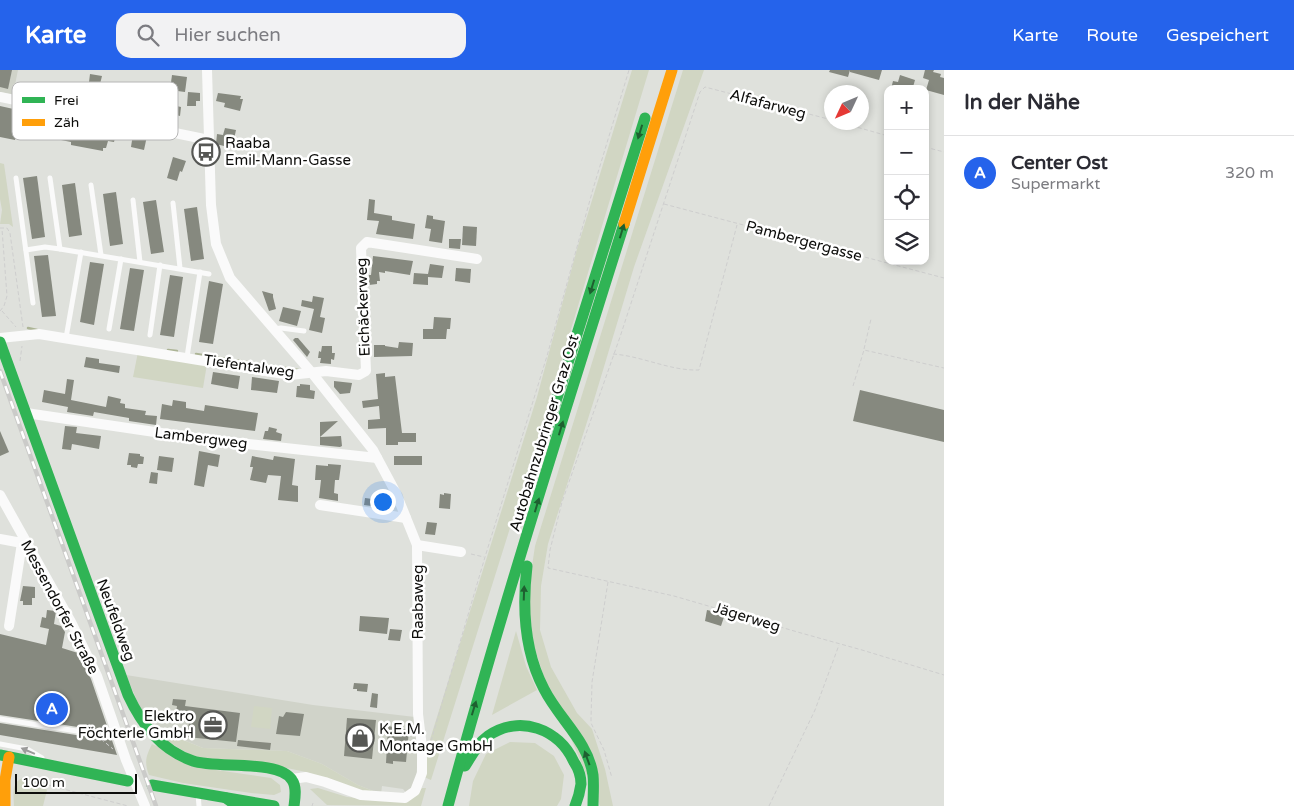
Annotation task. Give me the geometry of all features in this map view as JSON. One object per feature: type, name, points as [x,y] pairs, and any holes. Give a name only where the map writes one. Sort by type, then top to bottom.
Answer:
[{"type":"main road","name":"Autobahnzubringer Graz Ost","points":[[448,806],[471,721],[527,534],[672,70]]},
{"type":"main road","name":"Autobahnzubringer Graz Ost","points":[[512,545],[649,104]]},
{"type":"main road","name":"Neufeldweg","points":[[0,342],[128,695],[144,727],[168,749],[193,762],[212,765],[266,767],[282,772],[292,779]]},
{"type":"main road","points":[[527,534],[528,558],[523,590],[528,641],[534,664],[544,689],[585,752],[592,774],[593,806]]},
{"type":"main road","points":[[452,789],[476,747],[489,735],[505,727],[520,725],[537,727],[552,734],[573,754],[581,782],[575,806]]},
{"type":"main road","points":[[4,802],[4,756],[128,781]]},
{"type":"main road","points":[[292,779],[294,806]]},
{"type":"main road","points":[[146,784],[274,806]]},
{"type":"main road","points":[[226,798],[237,806]]},
{"type":"street","name":"Raabaweg","points":[[207,70],[211,205],[216,244],[230,278],[312,373],[373,450],[396,493],[417,545],[418,714],[422,773],[415,791],[405,798],[362,795],[325,782],[306,778],[292,779]]},
{"type":"street","points":[[178,134],[209,140]]},
{"type":"street","name":"Eichäckerweg","points":[[312,373],[326,371],[359,375],[366,371],[361,248],[367,242],[477,259]]},
{"type":"street","name":"Tiefentalweg","points":[[0,338],[39,334],[290,375],[312,373]]},
{"type":"street","name":"Lambergweg","points":[[26,413],[202,439],[377,458]]},
{"type":"street","name":"Messendorfer Straße","points":[[0,495],[24,542],[71,622],[97,676],[144,806]]},
{"type":"street","points":[[320,506],[406,518]]},
{"type":"street","points":[[0,539],[24,542]]},
{"type":"street","name":"Messendorfer Straße","points":[[9,626],[24,542]]},
{"type":"street","points":[[417,545],[461,552]]},
{"type":"lane","points":[[16,178],[33,303]]},
{"type":"lane","points":[[50,178],[60,248]]},
{"type":"lane","points":[[91,185],[100,255]]},
{"type":"lane","points":[[133,200],[140,262]]},
{"type":"lane","points":[[173,203],[180,268]]},
{"type":"lane","points":[[26,250],[46,247],[60,248],[209,274]]},
{"type":"lane","points":[[66,338],[81,252]]},
{"type":"lane","points":[[109,329],[121,258]]},
{"type":"lane","points":[[150,335],[160,265]]},
{"type":"lane","name":"Tiefentalweg","points":[[187,357],[200,272]]},
{"type":"lane","points":[[275,329],[304,331]]},
{"type":"lane","points":[[0,719],[96,734]]},
{"type":"lane","points":[[0,744],[27,749],[53,766]]},
{"type":"lane","points":[[198,793],[199,806]]},
{"type":"path","points":[[422,751],[430,746],[485,557],[548,356],[629,70]]},
{"type":"path","name":"Alfafarweg","points":[[664,204],[682,142],[700,92],[705,87],[824,118]]},
{"type":"path","points":[[867,130],[884,135]]},
{"type":"path","points":[[929,148],[944,152]]},
{"type":"path","points":[[664,204],[612,354],[625,355],[686,371],[699,370],[738,224]]},
{"type":"path","name":"Pambergergasse","points":[[664,204],[944,278]]},
{"type":"path","points":[[10,320],[1,310],[7,296],[1,228],[7,228],[10,233],[24,335]]},
{"type":"path","points":[[854,386],[871,319]]},
{"type":"path","points":[[864,350],[944,368]]},
{"type":"path","name":"Jägerweg","points":[[612,354],[577,463],[562,502],[550,550],[548,568],[674,596],[862,650],[944,676]]},
{"type":"path","points":[[461,552],[485,557]]},
{"type":"path","points":[[608,581],[592,682],[591,723],[604,750],[612,778]]},
{"type":"path","points":[[769,806],[815,710],[839,644]]},
{"type":"path","points":[[96,734],[115,751]]},
{"type":"path","points":[[46,779],[45,782],[48,785],[128,806]]},
{"type":"shaded area","points":[[0,70],[18,70],[16,82],[12,82],[12,95],[0,92]]},
{"type":"shaded area","points":[[126,675],[313,705],[415,717],[418,753],[416,782],[407,794],[403,789],[382,786],[381,794],[358,785],[322,764],[287,751],[203,748],[162,731],[161,737],[146,722]]},
{"type":"green space","points":[[632,70],[649,70],[541,429],[431,780],[424,777],[427,749],[537,397],[577,249]]},
{"type":"green space","points":[[683,70],[704,70],[634,267],[548,544],[541,586],[540,630],[551,667],[577,713],[592,729],[605,769],[613,806],[600,806],[543,674],[531,637],[529,586],[535,546]]},
{"type":"green space","points":[[0,163],[4,164],[13,227],[9,224],[0,224],[2,210],[0,199]]},
{"type":"green space","points":[[138,352],[207,364],[203,388],[133,377]]},
{"type":"green space","points":[[516,631],[526,666],[537,690],[492,715]]},
{"type":"green space","points":[[254,706],[272,708],[270,729],[251,727]]},
{"type":"green space","points":[[161,731],[203,748],[287,751],[322,764],[358,785],[381,794],[359,794],[330,780],[282,767],[200,761],[161,737]]},
{"type":"green space","points":[[510,742],[535,743],[554,756],[564,775],[561,799],[557,806],[469,806],[473,781],[486,754]]},
{"type":"green space","points":[[152,744],[202,768],[271,778],[280,785],[281,792],[274,795],[251,793],[183,783],[149,775],[146,759]]},
{"type":"green space","points":[[25,777],[37,780],[47,790],[43,806],[14,806],[15,785],[20,779]]},
{"type":"green space","points":[[318,788],[347,797],[404,802],[414,797],[422,788],[426,788],[421,806],[327,805],[310,789]]},
{"type":"building","points":[[0,70],[12,70],[8,89],[0,87]]},
{"type":"building","points":[[830,70],[850,70],[848,77],[829,72]]},
{"type":"building","points":[[850,70],[882,70],[879,80],[850,72]]},
{"type":"building","points":[[925,70],[934,70],[933,72],[941,74],[940,77],[944,78],[944,95],[929,91],[929,80],[923,78]]},
{"type":"building","points":[[90,74],[102,76],[100,82],[89,82]]},
{"type":"building","points":[[172,75],[187,77],[185,92],[178,91],[178,82],[171,82]]},
{"type":"building","points":[[900,75],[915,80],[914,85],[892,85],[893,81],[898,82]]},
{"type":"building","points":[[188,92],[200,93],[200,101],[196,101],[196,106],[187,106]]},
{"type":"building","points":[[218,93],[241,96],[240,99],[243,99],[240,111],[224,107],[225,103],[216,101]]},
{"type":"building","points":[[0,106],[12,109],[12,139],[0,137]]},
{"type":"building","points":[[178,106],[181,107],[180,116],[178,116]]},
{"type":"building","points":[[225,128],[236,130],[233,144],[224,142],[224,146],[216,144],[217,134],[223,135]]},
{"type":"building","points":[[61,140],[114,140],[114,142],[108,141],[103,151],[71,145],[71,142]]},
{"type":"building","points":[[132,140],[146,140],[144,150],[131,147]]},
{"type":"building","points":[[173,157],[186,161],[177,181],[167,178]]},
{"type":"building","points":[[37,176],[45,237],[32,239],[23,178]]},
{"type":"building","points":[[75,183],[82,235],[69,237],[62,185]]},
{"type":"building","points":[[116,192],[123,244],[110,246],[103,194]]},
{"type":"building","points":[[369,199],[375,200],[374,213],[392,216],[392,220],[415,224],[413,239],[376,234],[379,221],[367,220]]},
{"type":"building","points":[[156,200],[164,252],[151,254],[143,202]]},
{"type":"building","points":[[197,207],[204,259],[191,261],[184,209]]},
{"type":"building","points":[[427,215],[433,216],[433,219],[445,221],[442,243],[429,241],[431,229],[425,228]]},
{"type":"building","points":[[463,226],[477,227],[476,246],[462,245]]},
{"type":"building","points":[[449,239],[461,239],[460,249],[449,248]]},
{"type":"building","points":[[48,255],[56,316],[42,317],[34,256]]},
{"type":"building","points":[[373,256],[413,261],[410,275],[385,271],[385,273],[379,272],[380,281],[377,281],[377,284],[369,285]]},
{"type":"building","points":[[90,262],[104,264],[94,325],[80,322]]},
{"type":"building","points":[[430,264],[444,266],[442,278],[428,277],[428,285],[413,284],[414,273],[428,274]]},
{"type":"building","points":[[130,268],[144,270],[134,331],[120,329]]},
{"type":"building","points":[[456,268],[471,269],[470,283],[455,281]]},
{"type":"building","points":[[170,275],[183,277],[174,337],[160,335]]},
{"type":"building","points":[[209,281],[223,284],[213,344],[199,342]]},
{"type":"building","points":[[262,291],[273,294],[276,309],[269,311]]},
{"type":"building","points":[[313,296],[324,298],[320,317],[325,318],[322,333],[309,330],[314,309],[301,306],[302,300],[312,302]]},
{"type":"building","points":[[283,307],[301,311],[297,326],[279,321]]},
{"type":"building","points":[[434,317],[451,318],[450,329],[447,329],[446,339],[423,339],[423,329],[433,329]]},
{"type":"building","points":[[298,338],[310,352],[307,357],[293,340]]},
{"type":"building","points":[[399,342],[413,343],[412,356],[374,357],[374,345],[398,348]]},
{"type":"building","points":[[322,346],[332,346],[332,353],[335,353],[334,360],[331,359],[331,364],[320,363],[321,358],[318,358]]},
{"type":"building","points":[[86,357],[99,359],[99,363],[120,366],[119,373],[84,367]]},
{"type":"building","points":[[213,372],[240,376],[238,389],[211,384]]},
{"type":"building","points":[[385,373],[385,377],[395,376],[402,433],[416,433],[416,442],[398,442],[398,445],[386,445],[386,428],[368,429],[368,420],[380,419],[379,406],[363,408],[362,401],[378,399],[376,374]]},
{"type":"building","points":[[252,377],[279,381],[277,393],[251,390]]},
{"type":"building","points":[[67,379],[74,380],[71,400],[106,407],[108,396],[121,399],[120,403],[125,404],[125,408],[146,411],[145,415],[157,416],[156,425],[129,421],[129,418],[94,412],[93,416],[67,412],[68,407],[42,402],[44,390],[65,394]]},
{"type":"building","points":[[334,381],[352,383],[350,393],[340,394],[334,387]]},
{"type":"building","points":[[300,384],[310,385],[310,390],[315,391],[314,399],[296,397],[297,386],[300,386]]},
{"type":"building","points":[[860,390],[944,410],[944,442],[853,421]]},
{"type":"building","points":[[173,400],[186,402],[186,408],[204,411],[205,405],[258,413],[255,431],[160,419],[162,404],[172,406]]},
{"type":"building","points":[[338,421],[320,437],[320,422]]},
{"type":"building","points":[[65,426],[77,427],[76,433],[101,436],[99,449],[72,444],[71,450],[62,449]]},
{"type":"building","points":[[269,427],[277,429],[276,432],[282,434],[281,441],[263,439],[265,431],[268,431]]},
{"type":"building","points":[[0,431],[9,452],[0,456]]},
{"type":"building","points":[[341,436],[342,446],[320,445],[320,437]]},
{"type":"building","points":[[199,451],[220,455],[218,467],[208,465],[204,487],[194,485]]},
{"type":"building","points":[[129,453],[140,454],[140,456],[144,457],[143,464],[138,464],[137,468],[127,465]]},
{"type":"building","points":[[159,456],[174,458],[172,472],[157,470]]},
{"type":"building","points":[[252,456],[273,460],[274,456],[295,459],[292,485],[298,486],[298,502],[278,500],[281,476],[268,475],[266,483],[250,480],[253,467],[250,467]]},
{"type":"building","points":[[394,456],[422,456],[422,465],[394,465]]},
{"type":"building","points":[[328,464],[341,465],[339,480],[335,480],[334,493],[338,494],[338,501],[319,498],[321,480],[315,480],[316,465],[328,466]]},
{"type":"building","points":[[151,472],[158,473],[157,484],[149,483]]},
{"type":"building","points":[[444,493],[451,494],[450,509],[439,508],[440,494],[444,495]]},
{"type":"building","points":[[365,498],[380,500],[379,507],[364,505]]},
{"type":"building","points":[[427,522],[437,523],[435,535],[425,534]]},
{"type":"building","points":[[23,586],[35,587],[35,598],[32,598],[32,605],[23,605],[23,601],[20,601]]},
{"type":"building","points":[[47,610],[56,611],[54,624],[61,626],[65,632],[62,648],[78,653],[91,679],[117,755],[0,735],[0,723],[95,738],[100,735],[100,732],[97,730],[0,715],[0,634],[46,645],[49,629],[40,627],[42,617],[46,618]]},
{"type":"building","points":[[707,610],[725,614],[721,626],[705,621]]},
{"type":"building","points":[[360,616],[389,618],[387,634],[359,631]]},
{"type":"building","points":[[390,629],[402,630],[400,641],[388,640]]},
{"type":"building","points":[[354,683],[368,684],[367,692],[353,689]]},
{"type":"building","points":[[372,693],[378,694],[377,708],[370,707]]},
{"type":"building","name":"Elektro Föchterle GmbH","points":[[173,699],[186,700],[185,706],[240,713],[236,742],[187,737],[189,722],[175,720],[177,706],[172,705]]},
{"type":"building","points":[[286,712],[304,714],[300,736],[276,734],[279,716],[283,717]]},
{"type":"building","name":"K.E.M. Montage GmbH","points":[[347,718],[376,720],[372,759],[344,756]]},
{"type":"building","points":[[388,726],[409,730],[406,762],[393,761],[393,764],[386,763]]},
{"type":"building","points":[[238,740],[271,743],[270,750],[237,746]]},
{"type":"waterway","points":[[28,328],[37,330]]},
{"type":"waterway","points":[[168,350],[177,351]]},
{"type":"waterway","points":[[196,354],[298,370]]},
{"type":"railway","points":[[0,371],[156,806]]},
{"type":"traffic: fast","points":[[545,436],[645,118]]},
{"type":"traffic: fast","points":[[448,806],[511,587],[624,224]]},
{"type":"traffic: fast","points":[[0,342],[128,695],[146,726],[171,750],[193,761],[261,767],[285,773],[295,786],[294,806]]},
{"type":"traffic: fast","points":[[527,566],[525,613],[532,660],[537,675],[550,700],[585,751],[593,775],[593,806]]},
{"type":"traffic: fast","points":[[465,766],[481,742],[500,729],[513,726],[537,728],[549,733],[559,741],[577,767],[581,784],[575,806]]},
{"type":"traffic: fast","points":[[0,755],[128,781]]},
{"type":"traffic: fast","points":[[152,785],[274,806]]},
{"type":"traffic: fast","points":[[226,798],[237,806]]},
{"type":"traffic: slow","points":[[624,224],[672,70]]},
{"type":"traffic: slow","points":[[5,806],[5,780],[9,757]]},
{"type":"place","name":"Raaba Emil-Mann-Gasse","points":[[206,152]]},
{"type":"place","name":"Center Ost","points":[[52,709]]},
{"type":"place","name":"Elektro Föchterle GmbH","points":[[213,725]]},
{"type":"place","name":"K.E.M. Montage GmbH","points":[[360,738]]}]
